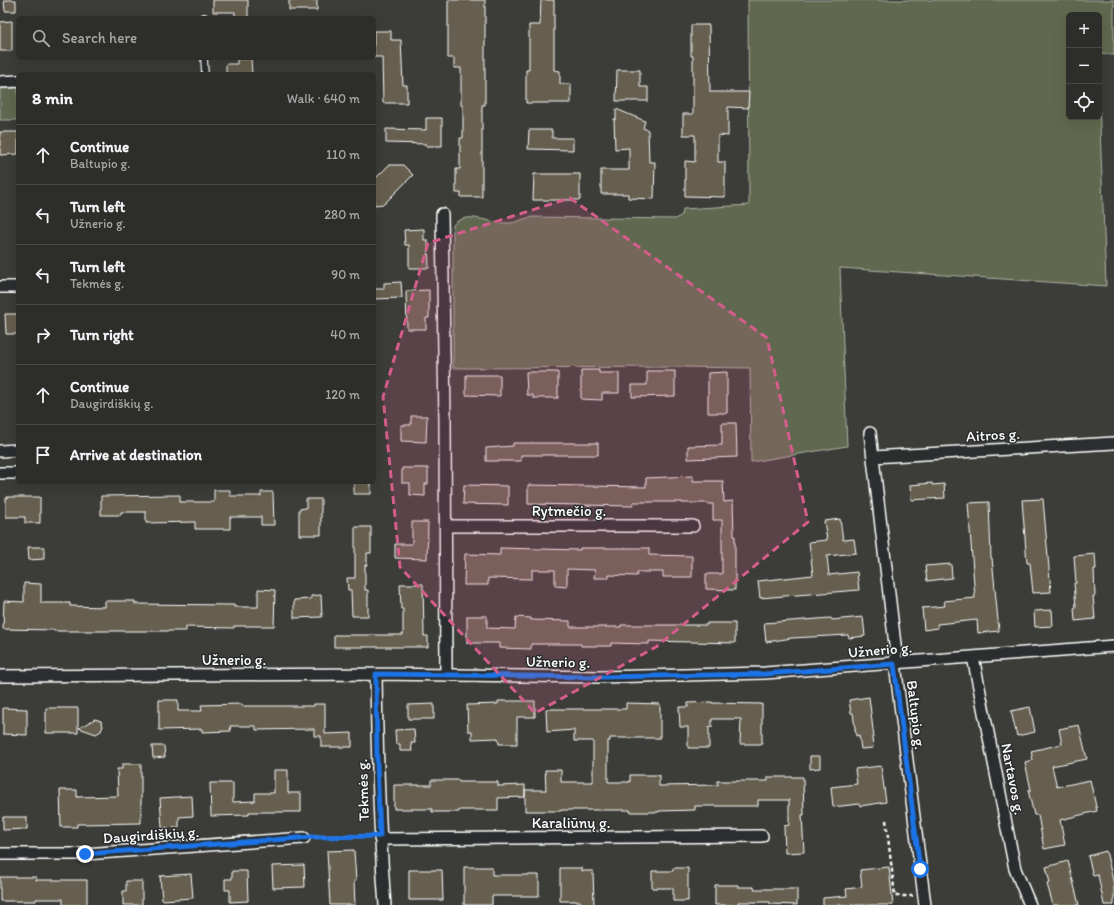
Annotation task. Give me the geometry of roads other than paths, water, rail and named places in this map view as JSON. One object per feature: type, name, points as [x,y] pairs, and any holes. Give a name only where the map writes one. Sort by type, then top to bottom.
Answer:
[{"type":"street","points":[[0,82],[16,81]]},
{"type":"street","points":[[442,214],[446,526],[446,675]]},
{"type":"street","points":[[0,287],[16,287]]},
{"type":"street","name":"Baltupio g.","points":[[870,433],[896,653],[894,664],[924,900]]},
{"type":"street","name":"Aitros g.","points":[[873,457],[1114,443]]},
{"type":"street","points":[[0,451],[16,450]]},
{"type":"street","points":[[0,473],[16,473]]},
{"type":"street","name":"Rytmečio g.","points":[[446,526],[693,526]]},
{"type":"street","name":"Užnerio g.","points":[[0,676],[376,674],[601,677],[765,674],[1114,646]]},
{"type":"street","name":"Nartavos g.","points":[[973,657],[1015,869],[1030,905]]},
{"type":"street","name":"Tekmės g.","points":[[376,674],[377,762],[380,838],[385,905]]},
{"type":"street","name":"Karaliūnų g.","points":[[380,838],[762,836]]},
{"type":"street","name":"Daugirdiškių g.","points":[[0,854],[85,854],[304,838]]},
{"type":"lane","points":[[204,60],[205,72]]}]
